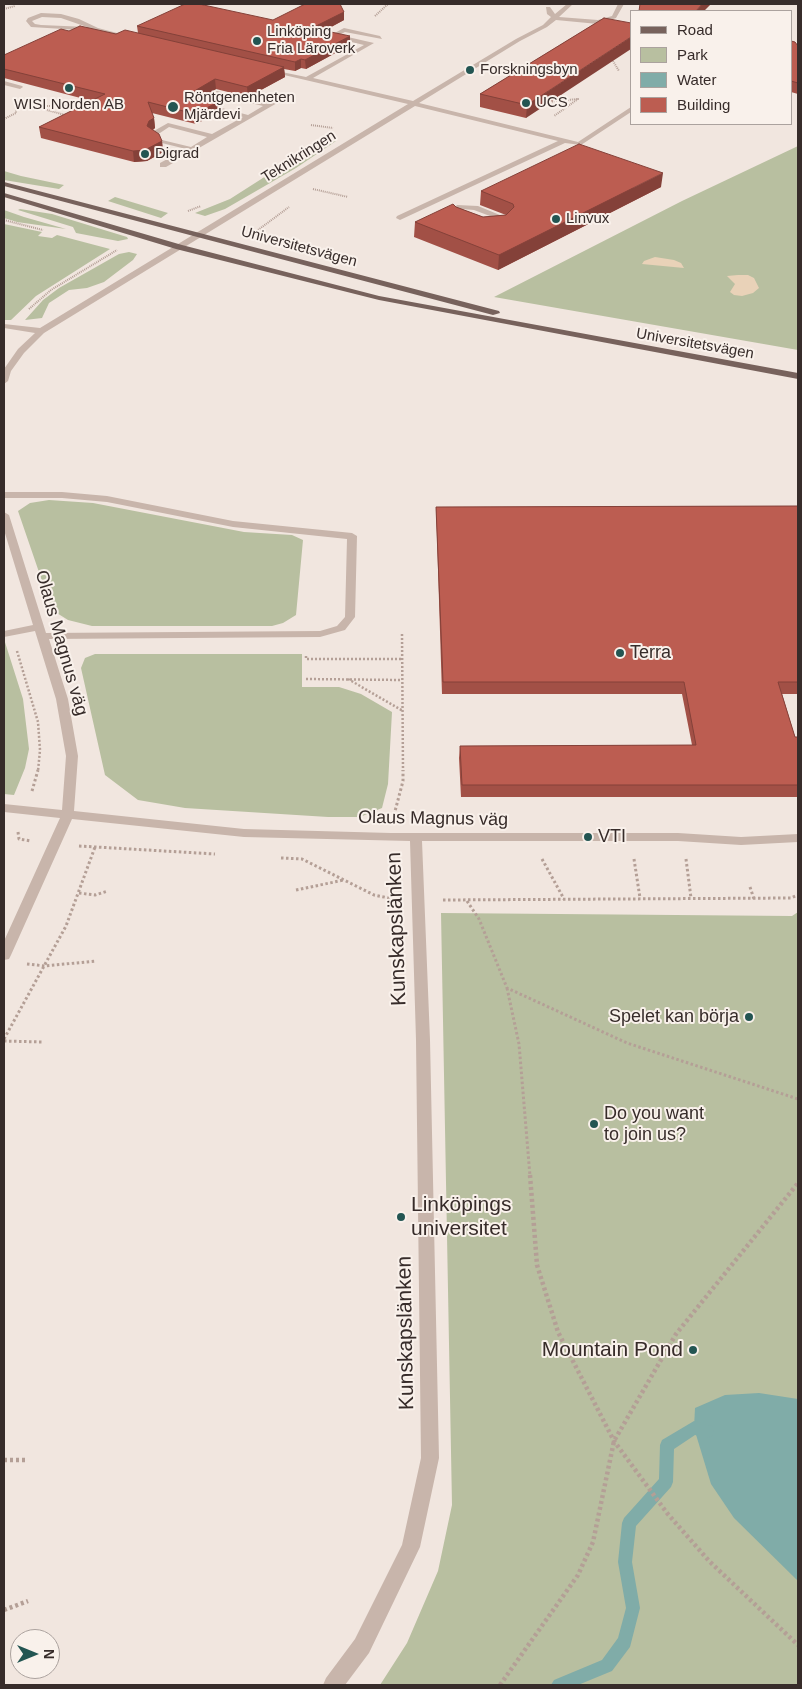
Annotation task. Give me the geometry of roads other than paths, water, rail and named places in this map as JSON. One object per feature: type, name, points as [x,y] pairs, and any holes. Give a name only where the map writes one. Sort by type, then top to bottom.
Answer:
[{"type":"main road","name":"Universitetsvägen","points":[[4,184],[588,338]]},
{"type":"main road","name":"Universitetsvägen","points":[[4,195],[179,247],[379,298],[798,376]]},
{"type":"street","name":"Teknikringen","points":[[199,234],[518,40],[545,26],[570,4]]},
{"type":"street","points":[[550,6],[550,14],[556,18],[605,22],[614,17],[621,4]]},
{"type":"street","name":"Teknikringen","points":[[518,40],[550,6]]},
{"type":"street","points":[[96,29],[33,26],[29,22],[34,17],[55,15],[96,29],[144,40]]},
{"type":"street","points":[[57,36],[85,24]]},
{"type":"street","points":[[307,79],[380,38],[344,30],[333,36],[369,44]]},
{"type":"street","points":[[124,36],[134,32]]},
{"type":"street","points":[[259,68],[579,144],[630,110]]},
{"type":"street","points":[[4,83],[20,87]]},
{"type":"street","points":[[249,117],[197,104],[218,93],[269,106]]},
{"type":"street","points":[[163,165],[288,95]]},
{"type":"street","points":[[192,149],[160,141],[153,136],[154,133],[168,125],[214,137]]},
{"type":"street","points":[[400,218],[565,140]]},
{"type":"street","points":[[438,200],[458,208],[475,208],[508,220],[502,226],[486,228],[459,218],[456,215],[458,208]]},
{"type":"street","points":[[4,380],[7,371],[21,351],[41,331],[199,234]]},
{"type":"street","points":[[4,326],[41,331]]},
{"type":"street","points":[[4,495],[62,495],[107,499],[233,524],[352,536],[350,617],[340,628],[320,634],[8,633]]},
{"type":"street","name":"Olaus Magnus väg","points":[[4,515],[62,699],[72,756],[68,814],[4,955]]},
{"type":"street","name":"Olaus Magnus väg","points":[[4,808],[244,833],[391,837],[678,837],[741,841],[798,838]]},
{"type":"street","name":"Kunskapslänken","points":[[332,1685],[362,1646],[411,1547],[430,1458],[424,1040],[416,837]]},
{"type":"water","points":[[759,1393],[798,1399],[798,1581],[734,1518],[711,1484],[694,1428],[695,1408],[725,1395]]},
{"type":"waterway","points":[[559,1685],[607,1666],[625,1642],[633,1608],[625,1562],[629,1523],[666,1482],[667,1445],[694,1428],[707,1431]]},
{"type":"place","name":"Linköping Fria Läroverk","points":[[257,41]]},
{"type":"place","name":"Forskningsbyn","points":[[470,70]]},
{"type":"place","name":"WISI Norden AB","points":[[69,88]]},
{"type":"place","name":"UCS","points":[[526,103]]},
{"type":"place","name":"Röntgenenheten Mjärdevi","points":[[173,107]]},
{"type":"place","name":"Digrad","points":[[145,154]]},
{"type":"place","name":"Linvux","points":[[556,219]]},
{"type":"place","name":"Terra","points":[[620,653]]},
{"type":"place","name":"VTI","points":[[588,837]]},
{"type":"place","name":"Spelet kan börja","points":[[749,1017]]},
{"type":"place","name":"Do you want to join us?","points":[[594,1124]]},
{"type":"place","name":"Linköpings universitet","points":[[401,1217]]},
{"type":"place","name":"Mountain Pond","points":[[693,1350]]}]
